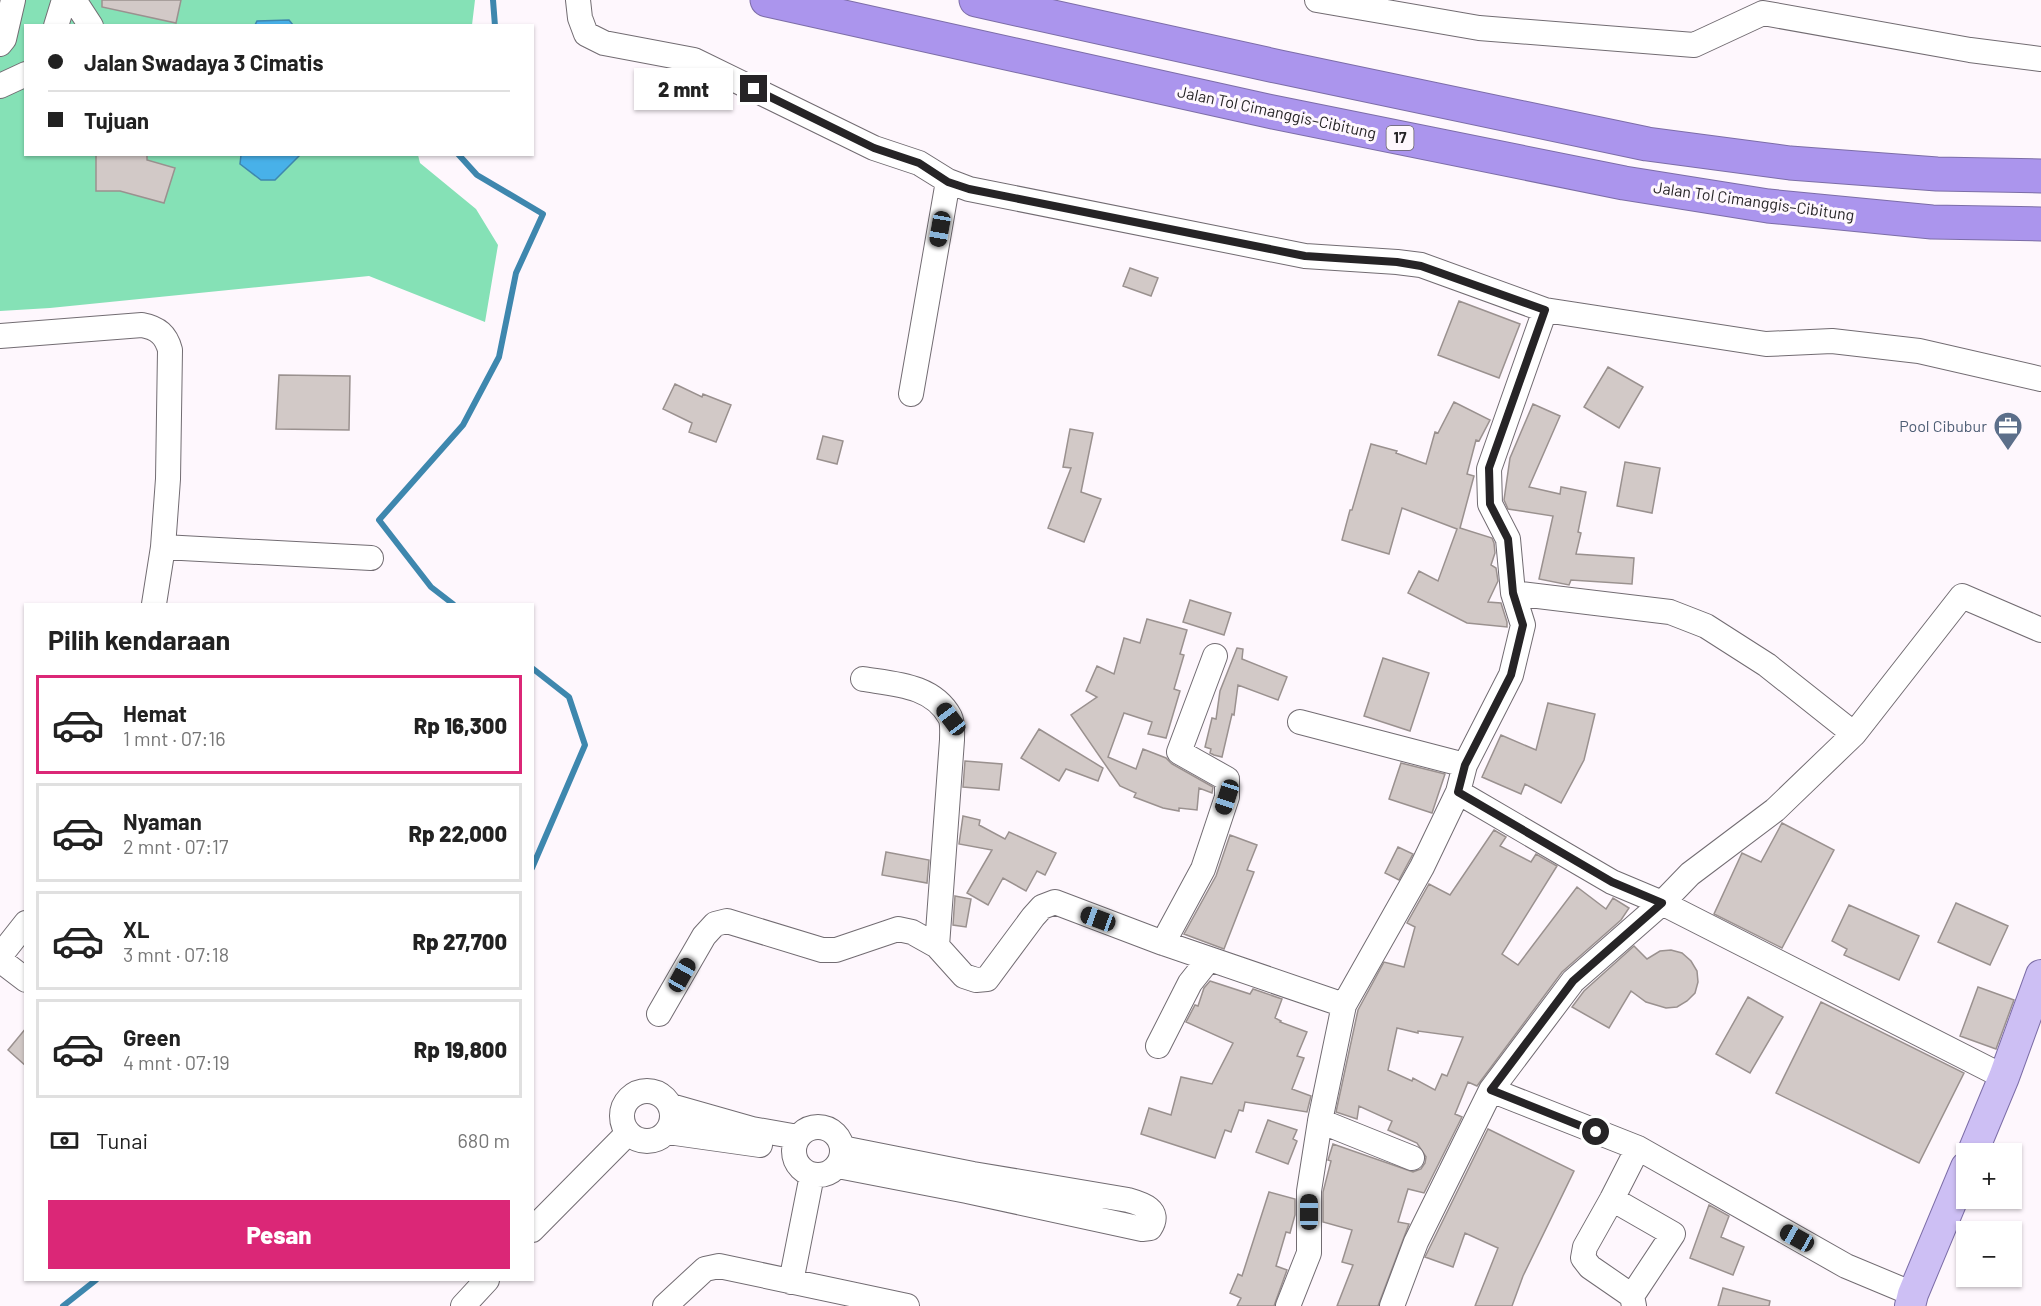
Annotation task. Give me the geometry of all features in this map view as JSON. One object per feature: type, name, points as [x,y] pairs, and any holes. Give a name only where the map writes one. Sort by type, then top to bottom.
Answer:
[{"type":"highway","name":"Jalan Tol Cimanggis–Cibitung","points":[[767,0],[1268,111],[1624,183],[1768,206],[1932,222],[2041,224]]},
{"type":"highway","points":[[976,0],[1647,144],[1790,163],[1937,174],[2041,176]]},
{"type":"main road","points":[[1977,1143],[2004,1077],[2041,975]]},
{"type":"main road","points":[[1912,1300],[1956,1192]]},
{"type":"street","points":[[0,44],[4,39],[13,0]]},
{"type":"street","points":[[57,24],[64,0]]},
{"type":"street","points":[[74,0],[90,24]]},
{"type":"street","points":[[579,0],[580,18],[586,34],[604,43],[694,60],[874,148],[919,163],[948,182],[969,189],[1305,256],[1397,262],[1421,266],[1545,310],[1766,344],[1832,341],[1919,351],[2041,379]]},
{"type":"street","points":[[1317,0],[1479,28],[1694,45],[1763,13],[1971,50],[2041,59]]},
{"type":"street","points":[[0,86],[24,76]]},
{"type":"street","points":[[911,394],[948,182]]},
{"type":"street","points":[[1288,1306],[1309,1253],[1309,1191],[1320,1121],[1344,1005],[1422,867],[1458,792],[1465,765],[1511,675],[1523,625],[1513,593],[1508,539],[1490,504],[1489,468],[1545,310]]},
{"type":"street","points":[[0,336],[142,325],[155,329],[167,339],[170,350],[170,424],[163,547],[153,603]]},
{"type":"street","points":[[163,547],[371,558]]},
{"type":"street","points":[[1513,593],[1670,612],[1706,626],[1767,665],[1854,734]]},
{"type":"street","points":[[1392,1306],[1416,1242],[1491,1090],[1573,981],[1662,903],[1690,874],[1775,810],[1854,734],[1962,596],[2041,630]]},
{"type":"street","points":[[1163,943],[1203,869],[1227,797],[1227,779],[1179,752],[1215,656]]},
{"type":"street","points":[[863,679],[915,688],[936,700],[951,719],[952,740],[937,946]]},
{"type":"street","points":[[1299,722],[1465,765]]},
{"type":"street","points":[[1458,792],[1612,882],[1662,903],[2004,1077]]},
{"type":"street","points":[[659,1014],[704,936],[715,924],[727,921],[822,950],[836,950],[898,928],[912,932],[937,946],[964,976],[976,980],[987,979],[1033,916],[1042,907],[1054,902],[1163,943],[1344,1005]]},
{"type":"street","points":[[24,926],[0,958],[24,978]]},
{"type":"street","points":[[1158,1046],[1190,983],[1209,958]]},
{"type":"street","points":[[1491,1090],[1638,1148],[1846,1266],[1912,1300]]},
{"type":"street","points":[[642,1091],[659,1093],[671,1106],[672,1124],[668,1132],[653,1141],[644,1142],[628,1133],[621,1117],[627,1101],[642,1091]]},
{"type":"street","points":[[671,1106],[752,1129],[796,1146]]},
{"type":"street","points":[[1320,1121],[1412,1158]]},
{"type":"street","points":[[824,1128],[839,1139],[840,1157],[831,1172],[812,1175],[797,1164],[796,1146],[805,1131],[824,1128]]},
{"type":"street","points":[[668,1132],[759,1145],[796,1146]]},
{"type":"street","points":[[534,1228],[628,1133]]},
{"type":"street","points":[[1612,1199],[1673,1234],[1633,1301],[1590,1268],[1583,1258],[1585,1246],[1638,1148]]},
{"type":"street","points":[[840,1157],[973,1174],[1128,1200],[1150,1208],[1153,1223],[1150,1227],[1142,1229],[967,1191],[840,1157]]},
{"type":"street","points":[[791,1282],[812,1175]]},
{"type":"street","points":[[664,1306],[705,1269],[719,1266],[907,1306]]},
{"type":"street","points":[[463,1306],[486,1281]]},
{"type":"green space","points":[[0,0],[475,0],[472,24],[24,24],[24,156],[418,156],[420,163],[476,209],[498,245],[485,322],[369,276],[0,311]]},
{"type":"water","points":[[289,20],[292,24],[256,24],[257,21]]},
{"type":"water","points":[[241,156],[299,156],[275,180],[261,180],[240,164]]},
{"type":"building","points":[[102,0],[181,0],[176,23],[102,7]]},
{"type":"building","points":[[96,156],[147,156],[147,160],[175,168],[164,203],[120,191],[96,191]]},
{"type":"building","points":[[1130,268],[1158,278],[1151,296],[1123,286]]},
{"type":"building","points":[[1459,301],[1520,324],[1499,378],[1438,355]]},
{"type":"building","points":[[1608,367],[1643,387],[1619,428],[1584,407]]},
{"type":"building","points":[[279,375],[350,376],[349,430],[276,429]]},
{"type":"building","points":[[675,384],[702,397],[703,394],[731,405],[716,442],[689,432],[692,423],[663,409]]},
{"type":"building","points":[[1454,402],[1490,420],[1479,441],[1476,440],[1467,474],[1474,476],[1460,528],[1492,538],[1495,553],[1491,565],[1496,568],[1498,581],[1488,602],[1501,603],[1507,627],[1467,623],[1408,593],[1419,571],[1438,581],[1457,529],[1402,508],[1389,554],[1342,540],[1371,444],[1397,451],[1396,453],[1426,464],[1435,432],[1438,433]]},
{"type":"building","points":[[1533,404],[1560,416],[1529,487],[1560,494],[1561,487],[1586,492],[1576,554],[1634,558],[1632,584],[1571,580],[1569,585],[1539,579],[1553,516],[1508,509],[1504,500],[1510,458]]},
{"type":"building","points":[[1070,429],[1093,433],[1081,492],[1101,499],[1084,542],[1048,528],[1071,468],[1063,467]]},
{"type":"building","points":[[823,436],[843,441],[837,464],[817,459]]},
{"type":"building","points":[[1625,462],[1660,468],[1652,513],[1617,506]]},
{"type":"building","points":[[1190,600],[1231,613],[1224,635],[1183,622]]},
{"type":"building","points":[[1147,619],[1187,630],[1180,654],[1184,655],[1174,689],[1180,691],[1166,738],[1148,734],[1152,722],[1124,713],[1108,757],[1136,769],[1143,749],[1166,758],[1172,764],[1213,787],[1212,793],[1199,788],[1197,810],[1179,808],[1179,811],[1163,808],[1134,797],[1136,793],[1120,786],[1071,715],[1097,697],[1086,691],[1097,666],[1114,674],[1124,638],[1140,643]]},
{"type":"building","points":[[1237,648],[1243,649],[1242,659],[1287,677],[1278,700],[1238,685],[1234,715],[1232,714],[1222,757],[1210,753],[1211,749],[1205,747],[1212,718],[1216,719],[1220,691]]},
{"type":"building","points":[[1383,658],[1429,673],[1410,731],[1364,716]]},
{"type":"building","points":[[1548,703],[1595,714],[1584,760],[1561,803],[1525,784],[1521,794],[1482,777],[1501,735],[1536,750]]},
{"type":"building","points":[[1039,729],[1103,768],[1098,781],[1066,769],[1059,781],[1021,758]]},
{"type":"building","points":[[965,761],[1002,764],[999,790],[963,787]]},
{"type":"building","points":[[1401,763],[1445,774],[1432,813],[1389,799]]},
{"type":"building","points":[[963,816],[980,820],[979,825],[1005,839],[1009,832],[1056,853],[1045,875],[1037,871],[1026,891],[1003,878],[988,905],[967,893],[992,850],[959,844]]},
{"type":"building","points":[[1782,823],[1834,850],[1782,948],[1714,914],[1742,853],[1761,862]]},
{"type":"building","points":[[1494,830],[1506,837],[1500,846],[1531,862],[1536,854],[1557,866],[1502,954],[1518,965],[1577,887],[1606,909],[1613,898],[1629,908],[1621,920],[1562,972],[1477,1086],[1468,1082],[1455,1114],[1462,1117],[1424,1193],[1408,1189],[1398,1222],[1409,1224],[1378,1306],[1337,1306],[1353,1265],[1342,1262],[1352,1230],[1323,1222],[1323,1192],[1333,1144],[1413,1172],[1421,1169],[1426,1157],[1417,1143],[1388,1130],[1392,1121],[1359,1106],[1357,1119],[1336,1112],[1358,1010],[1384,962],[1404,967],[1415,927],[1407,923],[1429,884],[1450,895]],"holes":[[[1397,1028],[1418,1033],[1418,1031],[1463,1037],[1447,1076],[1442,1074],[1435,1090],[1413,1078],[1412,1081],[1388,1070]]]},
{"type":"building","points":[[1230,835],[1257,845],[1247,870],[1254,872],[1224,949],[1184,934],[1216,876]]},
{"type":"building","points":[[1398,847],[1413,854],[1399,880],[1385,873]]},
{"type":"building","points":[[886,852],[929,860],[927,883],[882,875]]},
{"type":"building","points":[[955,896],[971,899],[966,927],[953,925]]},
{"type":"building","points":[[1956,903],[2008,926],[1990,965],[1938,942]]},
{"type":"building","points":[[1849,905],[1919,936],[1899,980],[1844,955],[1847,949],[1832,941]]},
{"type":"building","points":[[1634,946],[1647,959],[1660,951],[1671,950],[1682,953],[1697,971],[1698,982],[1695,993],[1677,1007],[1666,1008],[1646,1002],[1631,991],[1609,1028],[1572,1007],[1584,991]]},
{"type":"building","points":[[1210,981],[1250,994],[1253,989],[1282,999],[1275,1018],[1307,1032],[1297,1056],[1304,1058],[1292,1089],[1311,1096],[1307,1112],[1245,1102],[1243,1111],[1239,1110],[1231,1132],[1225,1130],[1215,1158],[1141,1134],[1149,1108],[1171,1115],[1181,1077],[1212,1084],[1233,1043],[1186,1022],[1195,1005],[1198,1006],[1204,988]]},
{"type":"building","points":[[1978,987],[2014,1000],[1996,1049],[1960,1036]]},
{"type":"building","points":[[1748,997],[1783,1017],[1750,1073],[1716,1054]]},
{"type":"building","points":[[1821,1002],[1964,1073],[1919,1163],[1776,1093]]},
{"type":"building","points":[[24,1030],[24,1064],[8,1050]]},
{"type":"building","points":[[1268,1120],[1297,1130],[1293,1139],[1297,1141],[1288,1164],[1256,1152]]},
{"type":"building","points":[[1488,1129],[1574,1171],[1523,1276],[1512,1306],[1475,1306],[1498,1248],[1465,1233],[1453,1267],[1425,1257]]},
{"type":"building","points":[[1269,1192],[1295,1199],[1295,1215],[1290,1233],[1286,1232],[1276,1266],[1287,1270],[1274,1306],[1237,1306],[1241,1298],[1230,1293],[1238,1274],[1242,1276]]},
{"type":"building","points":[[1709,1205],[1729,1216],[1721,1237],[1744,1247],[1733,1275],[1690,1258]]},
{"type":"building","points":[[1723,1288],[1770,1301],[1769,1306],[1718,1306]]},
{"type":"waterway","points":[[493,0],[495,24]]},
{"type":"waterway","points":[[452,603],[431,587],[379,520],[463,425],[499,357],[516,273],[543,214],[477,175],[460,156]]},
{"type":"waterway","points":[[534,670],[569,697],[585,745],[534,863]]},
{"type":"waterway","points":[[63,1306],[95,1281]]},
{"type":"place","name":"Pool Cibubur","points":[[2008,452]]},
{"type":"route","points":[[754,89],[874,148],[919,163],[948,182],[969,189],[1305,256],[1397,262],[1421,266],[1545,310],[1489,468],[1490,504],[1508,539],[1513,593],[1523,625],[1511,675],[1465,765],[1458,792],[1612,882],[1662,903],[1573,981],[1491,1090],[1596,1132]]}]
